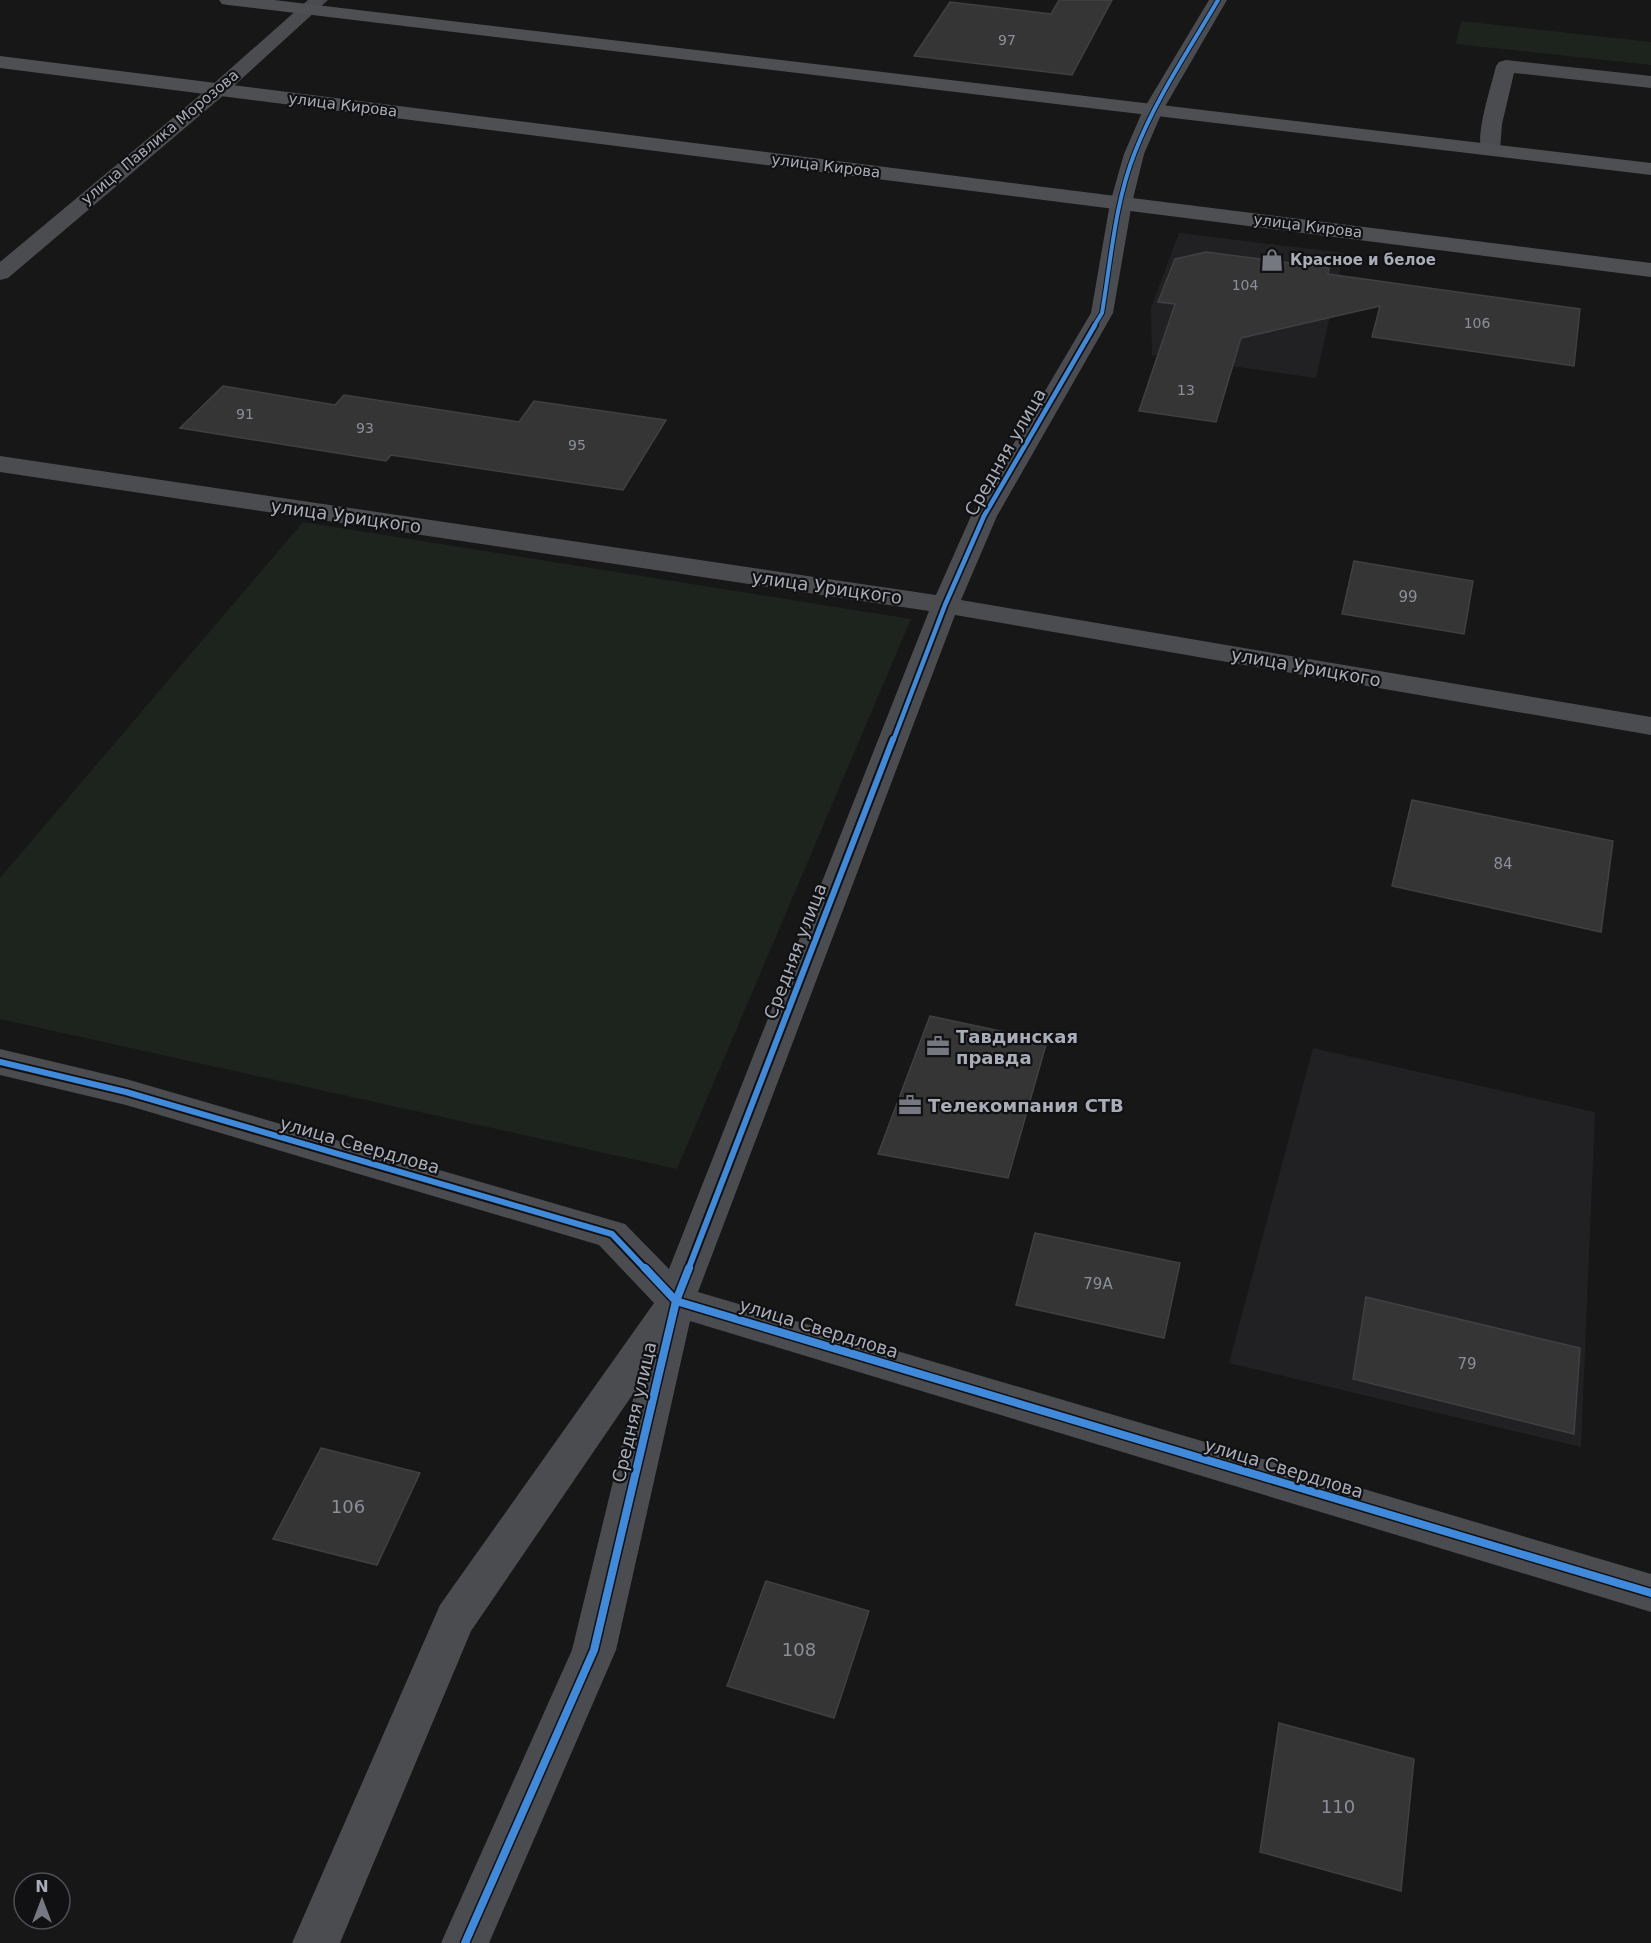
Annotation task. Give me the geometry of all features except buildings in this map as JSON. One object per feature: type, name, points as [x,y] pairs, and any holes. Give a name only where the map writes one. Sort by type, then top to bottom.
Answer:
[{"type":"main road","points":[[228,0],[314,5],[1153,110],[1651,169]]},
{"type":"main road","name":"улица Кирова","points":[[0,62],[1651,270]]},
{"type":"street","name":"Средняя улица","points":[[465,1943],[594,1650],[676,1301],[945,605],[984,516],[1102,313],[1121,203],[1134,154],[1153,110],[1218,0]]},
{"type":"street","name":"улица Павлика Морозова","points":[[0,273],[218,90],[314,5]]},
{"type":"street","points":[[1490,150],[1492,124],[1506,66],[1651,82]]},
{"type":"street","name":"улица Урицкого","points":[[0,464],[945,605],[1651,726]]},
{"type":"street","name":"улица Свердлова","points":[[0,1062],[126,1092],[612,1234],[676,1301],[1651,1593]]},
{"type":"street","points":[[316,1943],[455,1619],[676,1301]]},
{"type":"shaded area","points":[[1461,21],[1651,42],[1651,65],[1456,44]]},
{"type":"shaded area","points":[[1179,233],[1344,253],[1316,378],[1152,355],[1151,308]]},
{"type":"shaded area","points":[[303,522],[911,619],[677,1169],[0,1019],[0,878]]},
{"type":"shaded area","points":[[1313,1048],[1595,1112],[1581,1447],[1229,1363]]},
{"type":"cycle path","points":[[465,1943],[594,1650],[676,1301],[945,605],[984,516],[1102,313],[1121,203],[1134,154],[1153,110],[1218,0]]},
{"type":"cycle path","points":[[0,1062],[126,1092],[612,1234],[676,1301],[1651,1593]]},
{"type":"place","name":"Красное и белое","points":[[1272,260]]},
{"type":"place","name":"Тавдинская правда","points":[[938,1046]]},
{"type":"place","name":"Телекомпания СТВ","points":[[910,1105]]}]
